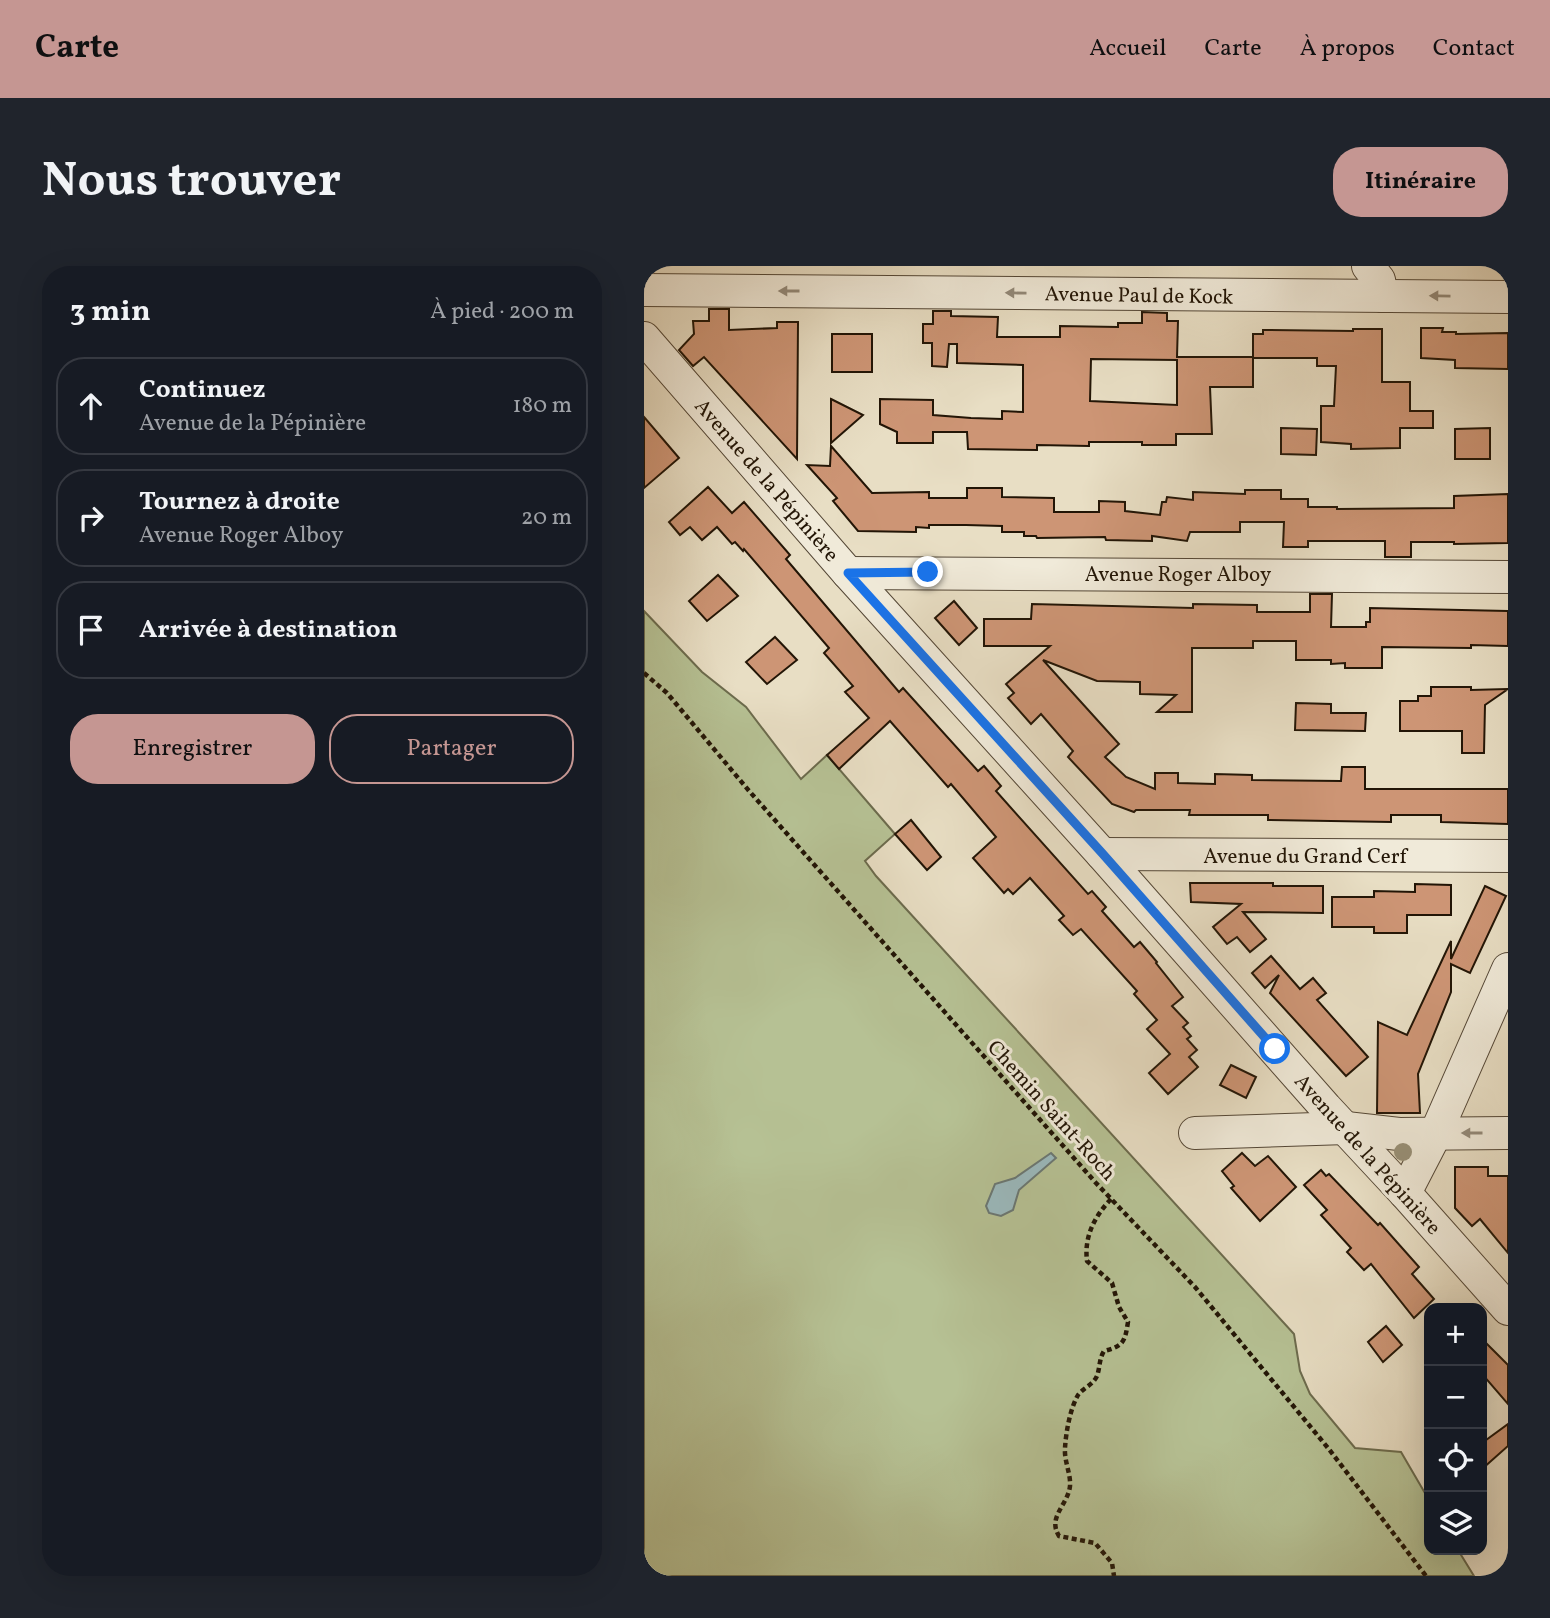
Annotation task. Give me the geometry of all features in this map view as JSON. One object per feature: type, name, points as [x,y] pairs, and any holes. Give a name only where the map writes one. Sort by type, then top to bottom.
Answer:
[{"type":"street","points":[[1368,266],[1379,280],[1382,296]]},
{"type":"street","name":"Avenue Paul de Kock","points":[[644,290],[912,279],[1382,296],[1508,297]]},
{"type":"street","name":"Avenue de la Pépinière","points":[[644,338],[848,573],[1102,853],[1508,1309]]},
{"type":"street","name":"Avenue Roger Alboy","points":[[848,573],[1508,577]]},
{"type":"street","name":"Avenue du Grand Cerf","points":[[1102,853],[1508,856]]},
{"type":"street","points":[[1405,1193],[1435,1135],[1508,969]]},
{"type":"street","points":[[1195,1133],[1346,1128],[1399,1134],[1508,1133]]},
{"type":"path","name":"Chemin Saint-Roch","points":[[644,673],[667,693],[750,792],[1111,1199],[1203,1296],[1328,1448],[1426,1576]]},
{"type":"path","points":[[1111,1199],[1100,1210],[1088,1234],[1085,1247],[1087,1261],[1112,1283],[1119,1307],[1128,1322],[1125,1339],[1117,1347],[1104,1350],[1097,1376],[1089,1387],[1079,1393],[1070,1416],[1065,1449],[1070,1486],[1055,1520],[1055,1531],[1059,1536],[1095,1543],[1112,1563],[1114,1576]]},
{"type":"green space","points":[[644,611],[702,672],[746,707],[801,779],[827,755],[895,834],[865,861],[876,876],[1294,1334],[1300,1371],[1310,1394],[1355,1448],[1401,1452],[1424,1491],[1424,1555],[1461,1555],[1474,1576],[644,1576]]},
{"type":"water","points":[[1051,1153],[1056,1158],[1019,1190],[1013,1210],[1001,1216],[989,1213],[986,1206],[995,1184],[1015,1178]]},
{"type":"building","points":[[709,309],[729,309],[729,330],[777,328],[777,322],[798,322],[797,459],[704,357],[693,366],[679,350],[694,334],[693,321],[709,321]]},
{"type":"building","points":[[933,311],[951,311],[951,316],[998,317],[997,337],[1060,337],[1060,326],[1118,327],[1118,323],[1142,323],[1142,312],[1167,313],[1167,321],[1178,321],[1177,357],[1253,357],[1253,334],[1263,334],[1263,330],[1382,329],[1382,382],[1410,382],[1410,411],[1433,411],[1433,428],[1400,428],[1400,448],[1351,449],[1351,444],[1321,442],[1321,406],[1334,406],[1336,366],[1317,366],[1317,358],[1253,358],[1253,387],[1210,387],[1212,434],[1176,434],[1176,445],[1089,442],[1089,446],[1037,445],[1037,450],[968,449],[967,432],[933,432],[933,443],[897,443],[897,432],[880,424],[880,399],[933,400],[933,415],[1002,419],[1002,411],[1023,412],[1023,365],[957,363],[957,344],[949,344],[947,367],[932,366],[932,343],[923,343],[923,324],[933,324]],"holes":[[[1091,359],[1177,360],[1177,405],[1090,401]]]},
{"type":"building","points":[[1421,328],[1443,328],[1442,332],[1456,334],[1508,333],[1508,369],[1455,368],[1455,360],[1421,358]]},
{"type":"building","points":[[832,334],[872,334],[872,372],[832,372]]},
{"type":"building","points":[[831,399],[863,415],[831,443]]},
{"type":"building","points":[[644,417],[679,458],[644,488]]},
{"type":"building","points":[[1281,428],[1317,429],[1316,455],[1281,454]]},
{"type":"building","points":[[1490,428],[1490,459],[1455,459],[1455,429]]},
{"type":"building","points":[[831,446],[872,493],[929,492],[929,498],[967,498],[967,488],[1002,488],[1002,497],[1054,498],[1054,512],[1099,512],[1099,501],[1125,502],[1125,511],[1160,515],[1162,502],[1166,502],[1167,497],[1193,500],[1193,492],[1245,494],[1245,490],[1281,490],[1281,499],[1308,499],[1308,507],[1337,509],[1454,508],[1454,496],[1508,494],[1508,543],[1411,542],[1411,557],[1385,557],[1385,541],[1308,541],[1308,547],[1283,547],[1284,522],[1240,522],[1240,532],[1190,532],[1187,541],[1152,536],[1152,541],[1106,540],[1105,537],[1037,538],[1024,536],[1024,532],[1002,532],[1002,526],[929,525],[929,528],[916,527],[916,532],[858,531],[833,501],[837,498],[807,465],[830,466]]},
{"type":"building","points":[[708,487],[732,513],[744,502],[790,555],[786,559],[899,692],[903,688],[978,771],[984,766],[1001,786],[996,791],[1088,894],[1092,891],[1106,907],[1102,911],[1134,947],[1140,942],[1157,962],[1183,997],[1172,1006],[1188,1023],[1183,1027],[1191,1036],[1187,1039],[1197,1050],[1189,1057],[1198,1067],[1168,1094],[1149,1073],[1170,1054],[1147,1029],[1157,1020],[1134,994],[1137,991],[1081,929],[1073,935],[1059,920],[1064,916],[1030,878],[1013,894],[1008,889],[1004,893],[973,858],[996,837],[951,784],[948,787],[890,721],[839,769],[827,755],[869,718],[845,692],[853,686],[824,653],[829,648],[744,549],[743,551],[735,542],[732,544],[717,527],[702,540],[690,527],[680,535],[669,522]]},
{"type":"building","points":[[718,575],[738,596],[707,621],[689,601]]},
{"type":"building","points":[[1310,594],[1332,594],[1331,627],[1366,627],[1366,622],[1370,622],[1370,608],[1508,611],[1508,646],[1382,647],[1382,668],[1345,668],[1345,663],[1331,664],[1331,660],[1296,660],[1296,641],[1253,641],[1253,648],[1192,648],[1192,712],[1157,712],[1176,695],[1140,694],[1140,682],[1097,681],[1043,660],[1119,744],[1105,757],[1126,777],[1155,789],[1155,773],[1178,773],[1178,783],[1215,784],[1215,774],[1252,775],[1252,780],[1341,781],[1342,767],[1365,767],[1365,789],[1508,789],[1508,824],[1441,822],[1441,815],[1391,815],[1391,822],[1268,820],[1268,815],[1189,815],[1190,810],[1134,812],[1112,804],[1068,757],[1073,751],[1041,714],[1031,724],[1008,698],[1014,693],[1006,684],[1050,646],[984,646],[984,619],[1031,619],[1032,604],[1193,608],[1193,604],[1257,605],[1257,612],[1310,612]]},
{"type":"building","points":[[954,601],[977,628],[959,645],[935,618]]},
{"type":"building","points":[[775,637],[797,660],[767,684],[746,662]]},
{"type":"building","points":[[1431,687],[1508,689],[1485,705],[1484,753],[1462,753],[1462,731],[1400,731],[1400,701],[1418,701],[1418,696],[1431,696]]},
{"type":"building","points":[[1296,703],[1331,704],[1331,713],[1366,713],[1365,731],[1295,730]]},
{"type":"building","points":[[911,820],[941,857],[927,870],[895,834]]},
{"type":"building","points":[[1190,883],[1323,886],[1323,913],[1243,912],[1266,939],[1250,952],[1237,937],[1227,944],[1213,927],[1241,904],[1191,902]]},
{"type":"building","points":[[1415,884],[1451,885],[1451,915],[1407,915],[1407,933],[1374,933],[1374,927],[1332,927],[1332,897],[1374,897],[1374,891],[1415,892]]},
{"type":"building","points":[[1485,886],[1506,896],[1470,973],[1451,964],[1451,992],[1418,1074],[1420,1113],[1377,1113],[1378,1022],[1407,1035],[1451,941],[1451,959]]},
{"type":"building","points":[[1271,956],[1300,989],[1313,978],[1326,993],[1317,1000],[1368,1057],[1346,1076],[1270,993],[1279,975],[1265,988],[1252,973]]},
{"type":"building","points":[[1231,1065],[1256,1077],[1246,1098],[1220,1085]]},
{"type":"building","points":[[1242,1153],[1255,1166],[1268,1156],[1296,1187],[1260,1221],[1231,1188],[1234,1186],[1222,1171]]},
{"type":"building","points":[[1455,1167],[1488,1167],[1488,1176],[1508,1176],[1508,1253],[1480,1219],[1472,1226],[1455,1208]]},
{"type":"building","points":[[1321,1170],[1326,1176],[1329,1174],[1378,1225],[1380,1223],[1419,1267],[1412,1274],[1434,1299],[1430,1303],[1424,1303],[1424,1308],[1414,1318],[1371,1264],[1364,1270],[1347,1252],[1351,1248],[1321,1215],[1327,1210],[1304,1185]]},
{"type":"building","points":[[1386,1326],[1402,1345],[1383,1362],[1368,1342]]},
{"type":"building","points":[[1487,1344],[1508,1365],[1508,1404],[1487,1380]]},
{"type":"building","points":[[1508,1424],[1508,1446],[1487,1465],[1487,1439]]},
{"type":"route","points":[[928,572],[848,573],[1102,853],[1275,1049]]}]
